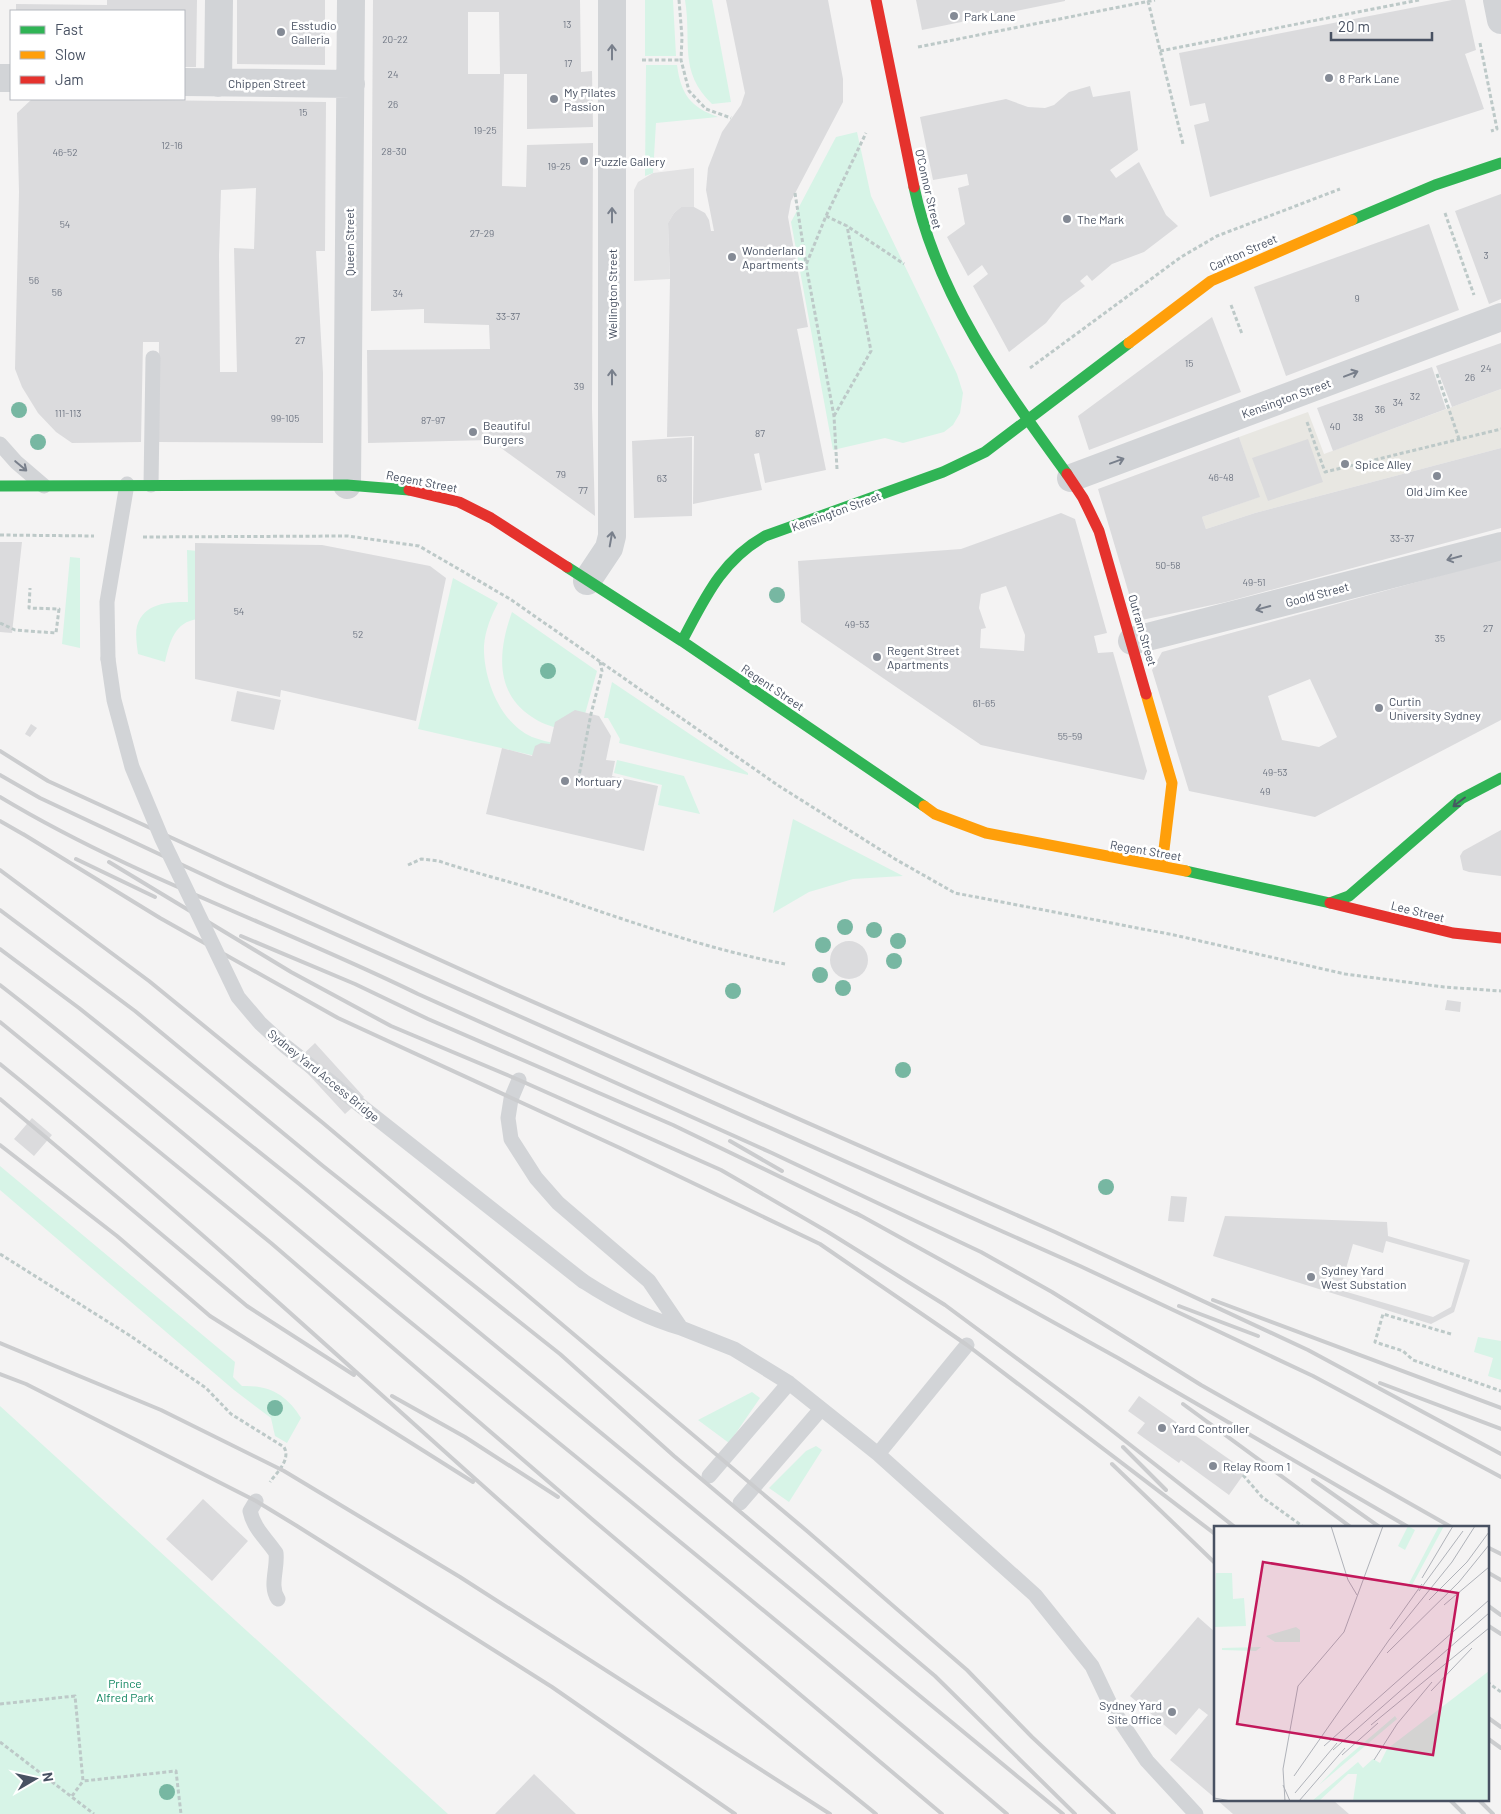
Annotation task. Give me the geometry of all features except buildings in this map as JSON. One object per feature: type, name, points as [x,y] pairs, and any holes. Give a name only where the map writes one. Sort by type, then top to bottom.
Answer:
[{"type":"street","points":[[218,83],[219,0]]},
{"type":"street","name":"Queen Street","points":[[347,485],[351,0]]},
{"type":"street","name":"Wellington Street","points":[[587,581],[609,548],[612,536],[612,0]]},
{"type":"street","name":"O'Connor Street","points":[[876,0],[920,215],[927,239],[962,311],[1027,421]]},
{"type":"street","points":[[1497,0],[1501,20]]},
{"type":"street","name":"Chippen Street","points":[[185,82],[351,84]]},
{"type":"street","name":"Carlton Street","points":[[1027,421],[1211,281],[1435,185],[1501,163]]},
{"type":"street","name":"Kensington Street","points":[[1071,478],[1493,320]]},
{"type":"street","name":"Outram Street","points":[[1027,421],[1071,478],[1092,512],[1132,641],[1172,783],[1162,866]]},
{"type":"street","name":"Kensington Street","points":[[682,641],[722,570],[743,547],[764,536],[968,462],[1003,440],[1027,421]]},
{"type":"street","name":"Regent Street","points":[[0,486],[127,484],[347,485],[408,490],[459,502],[491,518],[553,556],[587,581],[682,641],[935,814],[986,833],[1162,866],[1330,903]]},
{"type":"street","name":"Goold Street","points":[[1132,641],[1501,546]]},
{"type":"street","points":[[1330,903],[1349,896],[1461,799],[1501,778]]},
{"type":"street","name":"Lee Street","points":[[1330,903],[1453,934],[1501,938]]},
{"type":"lane","points":[[151,485],[152,358]]},
{"type":"lane","points":[[0,444],[16,462],[44,486]]},
{"type":"lane","name":"Sydney Yard Access Bridge","points":[[127,484],[107,602],[108,659],[118,718],[132,767],[162,839],[238,997],[260,1023],[285,1046],[583,1281],[623,1306],[660,1323],[681,1328],[734,1349],[790,1383],[878,1454],[1035,1595],[1092,1666],[1113,1710],[1147,1761],[1196,1814]]},
{"type":"lane","points":[[518,1080],[511,1099],[508,1118],[511,1139],[536,1178],[558,1204],[649,1281],[681,1328]]},
{"type":"lane","points":[[878,1454],[967,1345]]},
{"type":"lane","points":[[709,1476],[790,1383]]},
{"type":"lane","points":[[740,1503],[821,1409]]},
{"type":"lane","points":[[256,1501],[250,1511],[252,1520],[260,1535],[276,1553],[274,1585],[275,1594],[278,1599]]},
{"type":"path","points":[[678,0],[682,37],[681,60],[689,90],[706,109],[731,118]]},
{"type":"path","points":[[917,47],[1155,0]]},
{"type":"path","points":[[1160,51],[1420,0]]},
{"type":"path","points":[[1148,1],[1183,144]]},
{"type":"path","points":[[1479,37],[1497,129],[1487,133]]},
{"type":"path","points":[[641,60],[681,60]]},
{"type":"path","points":[[806,264],[826,216],[866,133]]},
{"type":"path","points":[[1024,372],[1042,362],[1181,258],[1217,236],[1348,186]]},
{"type":"path","points":[[795,193],[834,416],[837,469]]},
{"type":"path","points":[[1442,206],[1493,320]]},
{"type":"path","points":[[826,216],[847,226],[910,268]]},
{"type":"path","points":[[834,416],[871,351],[847,226]]},
{"type":"path","points":[[1434,366],[1459,440]]},
{"type":"path","points":[[1296,394],[1325,472],[1501,429]]},
{"type":"path","points":[[0,534],[118,537],[348,536],[419,546],[510,599],[778,786],[896,860],[955,893],[1174,935],[1345,974],[1444,987],[1501,990]]},
{"type":"path","points":[[0,623],[15,630],[56,632],[59,609],[29,608],[30,588]]},
{"type":"path","points":[[577,786],[602,671],[600,661]]},
{"type":"path","points":[[408,865],[421,859],[439,861],[554,896],[642,926],[761,960],[785,964]]},
{"type":"path","points":[[0,1254],[129,1335],[206,1388],[232,1414],[284,1447],[286,1451],[285,1460],[256,1501]]},
{"type":"path","points":[[1451,1334],[1383,1314],[1375,1342],[1403,1351],[1413,1360],[1501,1391]]},
{"type":"path","points":[[1242,1475],[1262,1497],[1301,1526]]},
{"type":"path","points":[[1488,1683],[1501,1692]]},
{"type":"path","points":[[0,1704],[75,1696],[83,1781],[72,1796]]},
{"type":"path","points":[[0,1742],[94,1814]]},
{"type":"path","points":[[83,1781],[176,1771],[181,1814]]},
{"type":"shaded area","points":[[694,168],[694,207],[681,207],[674,213],[668,223],[670,279],[634,281],[634,190],[638,182],[653,173]]},
{"type":"shaded area","name":"Spice Alley","points":[[1501,389],[1501,448],[1255,513],[1206,529],[1202,517],[1259,497],[1239,437],[1308,412],[1324,454]]},
{"type":"green space","points":[[645,0],[673,0],[676,56],[645,56]]},
{"type":"green space","points":[[685,0],[712,0],[731,102],[712,104],[701,92],[694,80],[688,55]]},
{"type":"green space","points":[[646,65],[677,65],[681,84],[688,98],[700,109],[718,117],[656,123],[653,173],[645,176]]},
{"type":"green space","points":[[857,132],[871,196],[957,374],[963,393],[960,413],[953,425],[944,432],[903,443],[885,438],[833,450],[791,222],[836,137]]},
{"type":"green space","points":[[187,550],[198,551],[198,619],[183,624],[174,634],[165,662],[138,654],[136,629],[140,618],[157,605],[188,602]]},
{"type":"green space","points":[[70,557],[80,558],[80,648],[62,644]]},
{"type":"green space","points":[[453,578],[498,603],[489,624],[484,646],[484,659],[490,685],[502,710],[521,730],[532,737],[558,744],[540,757],[418,729]]},
{"type":"green space","points":[[512,612],[597,671],[585,714],[560,729],[538,721],[519,707],[505,682],[502,669],[502,654]]},
{"type":"green space","points":[[612,682],[748,773],[748,775],[619,743],[620,739],[608,718],[604,718]]},
{"type":"green space","points":[[617,760],[684,776],[700,814],[658,805],[662,785],[614,773]]},
{"type":"green space","points":[[793,819],[903,876],[853,879],[809,892],[773,913]]},
{"type":"green space","points":[[0,1166],[235,1362],[233,1377],[242,1386],[261,1387],[276,1393],[290,1403],[301,1418],[287,1443],[275,1436],[271,1418],[234,1390],[0,1190]]},
{"type":"green space","points":[[1478,1337],[1501,1341],[1501,1380],[1488,1376],[1493,1358],[1474,1352]]},
{"type":"green space","points":[[752,1392],[760,1398],[729,1443],[698,1420]]},
{"type":"green space","name":"Prince Alfred Park","points":[[0,1406],[448,1814],[0,1814]]},
{"type":"green space","points":[[816,1446],[822,1450],[789,1502],[769,1488],[806,1451]]},
{"type":"railway","points":[[0,751],[48,781],[220,860],[504,989],[1055,1232],[1308,1350],[1501,1454]]},
{"type":"railway","points":[[0,775],[40,798],[225,885],[1080,1266],[1313,1376],[1501,1477]]},
{"type":"railway","points":[[0,797],[50,826],[154,877],[366,969],[772,1153],[981,1252],[1052,1292],[1201,1385],[1449,1526]]},
{"type":"railway","points":[[0,821],[28,837]]},
{"type":"railway","points":[[23,834],[160,918],[338,1018],[620,1148],[820,1244],[967,1345],[1214,1533]]},
{"type":"railway","points":[[76,859],[155,897]]},
{"type":"railway","points":[[109,862],[291,972],[391,1026],[519,1080],[721,1170],[828,1232],[945,1305],[1082,1407],[1233,1526]]},
{"type":"railway","points":[[0,870],[149,981],[323,1123],[807,1531],[967,1670],[1032,1737],[1114,1814]]},
{"type":"railway","points":[[0,910],[135,1011],[323,1166],[560,1354],[674,1456],[935,1676],[1075,1814]]},
{"type":"railway","points":[[241,936],[355,984],[428,1019],[673,1125],[861,1216]]},
{"type":"railway","points":[[0,949],[79,1008],[298,1183],[1063,1814]]},
{"type":"railway","points":[[0,985],[715,1570],[1007,1814]]},
{"type":"railway","points":[[0,1022],[271,1243],[593,1520],[942,1814]]},
{"type":"railway","points":[[0,1064],[139,1180],[545,1541],[709,1679],[876,1814]]},
{"type":"railway","points":[[0,1099],[247,1306],[354,1375]]},
{"type":"railway","points":[[730,1141],[782,1171]]},
{"type":"railway","points":[[0,1145],[117,1236],[210,1316],[473,1482]]},
{"type":"railway","points":[[856,1213],[1118,1358],[1407,1526]]},
{"type":"railway","points":[[1213,1300],[1501,1408]]},
{"type":"railway","points":[[1179,1306],[1258,1336]]},
{"type":"railway","points":[[0,1343],[161,1410],[284,1471],[460,1577],[830,1814]]},
{"type":"railway","points":[[0,1374],[26,1384],[256,1501],[552,1687],[735,1814]]},
{"type":"railway","points":[[1380,1383],[1501,1429]]},
{"type":"railway","points":[[392,1396],[465,1437],[558,1497]]},
{"type":"railway","points":[[1183,1404],[1349,1526]]},
{"type":"railway","points":[[1123,1447],[1166,1490]]},
{"type":"railway","points":[[1112,1464],[1214,1562]]},
{"type":"railway","points":[[1313,1480],[1378,1526]]},
{"type":"railway","points":[[1488,1548],[1501,1554]]},
{"type":"railway","points":[[1488,1573],[1501,1580]]},
{"type":"railway","points":[[1488,1606],[1501,1615]]},
{"type":"railway","points":[[1488,1626],[1501,1634]]},
{"type":"railway","points":[[1488,1718],[1501,1727]]},
{"type":"railway","points":[[1488,1739],[1501,1748]]},
{"type":"railway","points":[[1452,1802],[1464,1814]]},
{"type":"railway","points":[[1481,1802],[1493,1814]]},
{"type":"traffic: fast","points":[[1352,220],[1435,185],[1501,163]]},
{"type":"traffic: fast","points":[[914,187],[925,227],[956,303],[975,338],[1019,407],[1067,474]]},
{"type":"traffic: fast","points":[[682,641],[698,610],[725,569],[750,546],[765,536],[943,472],[985,452],[1129,343]]},
{"type":"traffic: fast","points":[[0,486],[347,485],[409,490]]},
{"type":"traffic: fast","points":[[567,567],[682,641],[924,806]]},
{"type":"traffic: fast","points":[[1186,871],[1330,903],[1349,896],[1461,799],[1501,778]]},
{"type":"traffic: slow","points":[[1129,343],[1211,281],[1352,220]]},
{"type":"traffic: slow","points":[[1146,694],[1172,783],[1162,866]]},
{"type":"traffic: slow","points":[[924,806],[935,814],[986,833],[1186,871]]},
{"type":"traffic: jam","points":[[876,0],[914,187]]},
{"type":"traffic: jam","points":[[1067,474],[1083,498],[1099,531],[1146,694]]},
{"type":"traffic: jam","points":[[409,490],[459,502],[491,518],[567,567]]},
{"type":"traffic: jam","points":[[1330,903],[1453,933],[1501,938]]},
{"type":"place","name":"Park Lane","points":[[954,16]]},
{"type":"place","name":"Esstudio Galleria","points":[[281,32]]},
{"type":"place","name":"8 Park Lane","points":[[1329,78]]},
{"type":"place","name":"My Pilates Passion","points":[[554,99]]},
{"type":"place","name":"Puzzle Gallery","points":[[584,161]]},
{"type":"place","name":"The Mark","points":[[1067,219]]},
{"type":"place","name":"Wonderland Apartments","points":[[732,257]]},
{"type":"place","name":"Beautiful Burgers","points":[[473,432]]},
{"type":"place","name":"Spice Alley","points":[[1345,464]]},
{"type":"place","name":"Old Jim Kee","points":[[1437,476]]},
{"type":"place","name":"Regent Street Apartments","points":[[877,657]]},
{"type":"place","name":"Curtin University Sydney","points":[[1379,708]]},
{"type":"place","name":"Mortuary","points":[[565,781]]},
{"type":"place","name":"Sydney Yard West Substation","points":[[1311,1277]]},
{"type":"place","name":"Yard Controller","points":[[1162,1428]]},
{"type":"place","name":"Relay Room 1","points":[[1213,1466]]},
{"type":"place","name":"Sydney Yard Site Office","points":[[1172,1712]]}]
